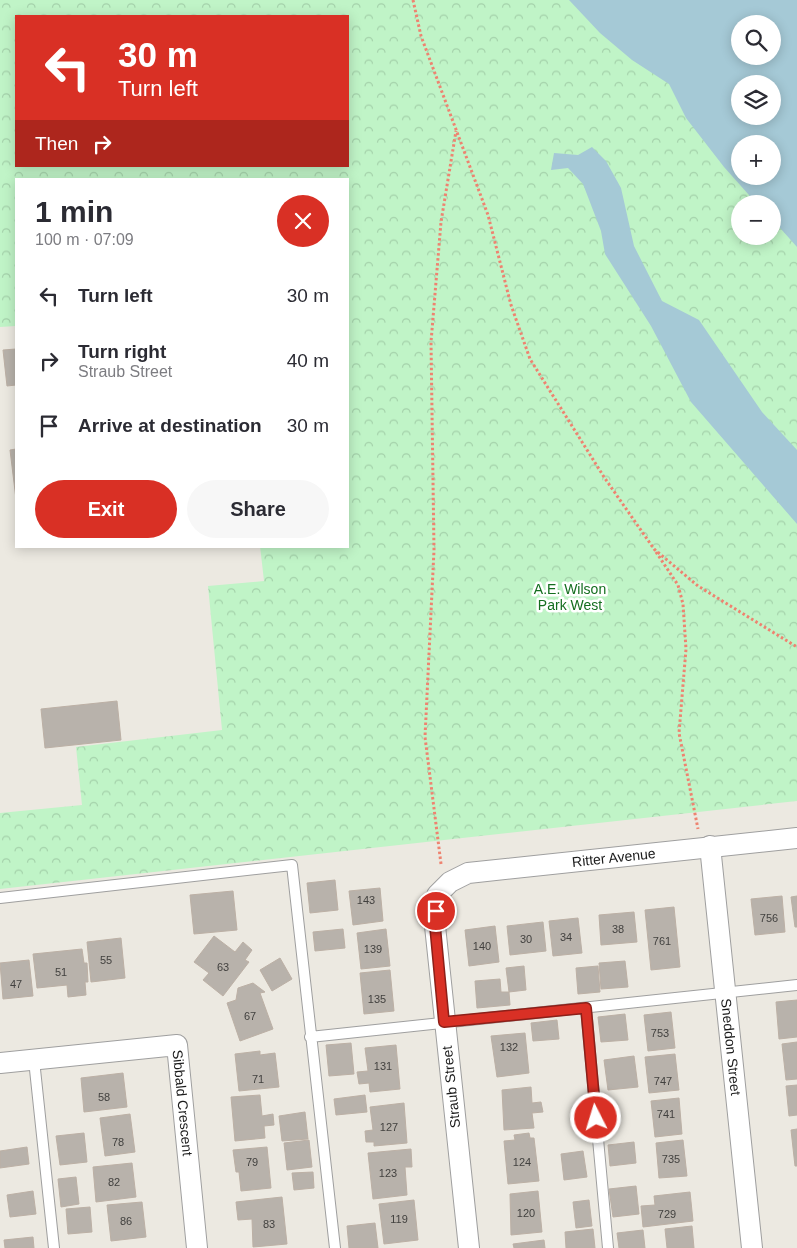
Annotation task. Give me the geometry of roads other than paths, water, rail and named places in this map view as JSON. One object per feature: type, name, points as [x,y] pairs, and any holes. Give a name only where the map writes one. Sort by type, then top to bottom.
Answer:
[{"type":"street","name":"Ritter Avenue","points":[[444,889],[468,873],[797,838]]},
{"type":"street","name":"Sneddon Street","points":[[705,847],[726,993],[752,1248]]},
{"type":"street","name":"Straub Street","points":[[444,889],[435,926],[469,1248]]},
{"type":"street","name":"Sibbald Crescent","points":[[0,1063],[177,1045],[197,1248]]},
{"type":"lane","points":[[0,898],[292,865],[334,1248]]},
{"type":"lane","points":[[310,1037],[797,985]]},
{"type":"lane","points":[[586,1008],[608,1248]]},
{"type":"lane","points":[[34,1060],[54,1248]]},
{"type":"water","points":[[569,0],[797,0],[797,247],[781,229],[781,195],[749,195],[740,185],[781,185],[781,135],[731,135],[731,175],[686,118],[669,84],[632,60],[600,33]]},
{"type":"water","points":[[592,147],[606,161],[621,188],[634,246],[662,301],[699,320],[762,412],[797,450],[797,524],[691,402],[651,326],[605,254],[601,231],[583,184],[568,168],[551,170],[554,153],[578,155]]},
{"type":"park label","name":"A.E. Wilson Park West","points":[[570,598]]}]
